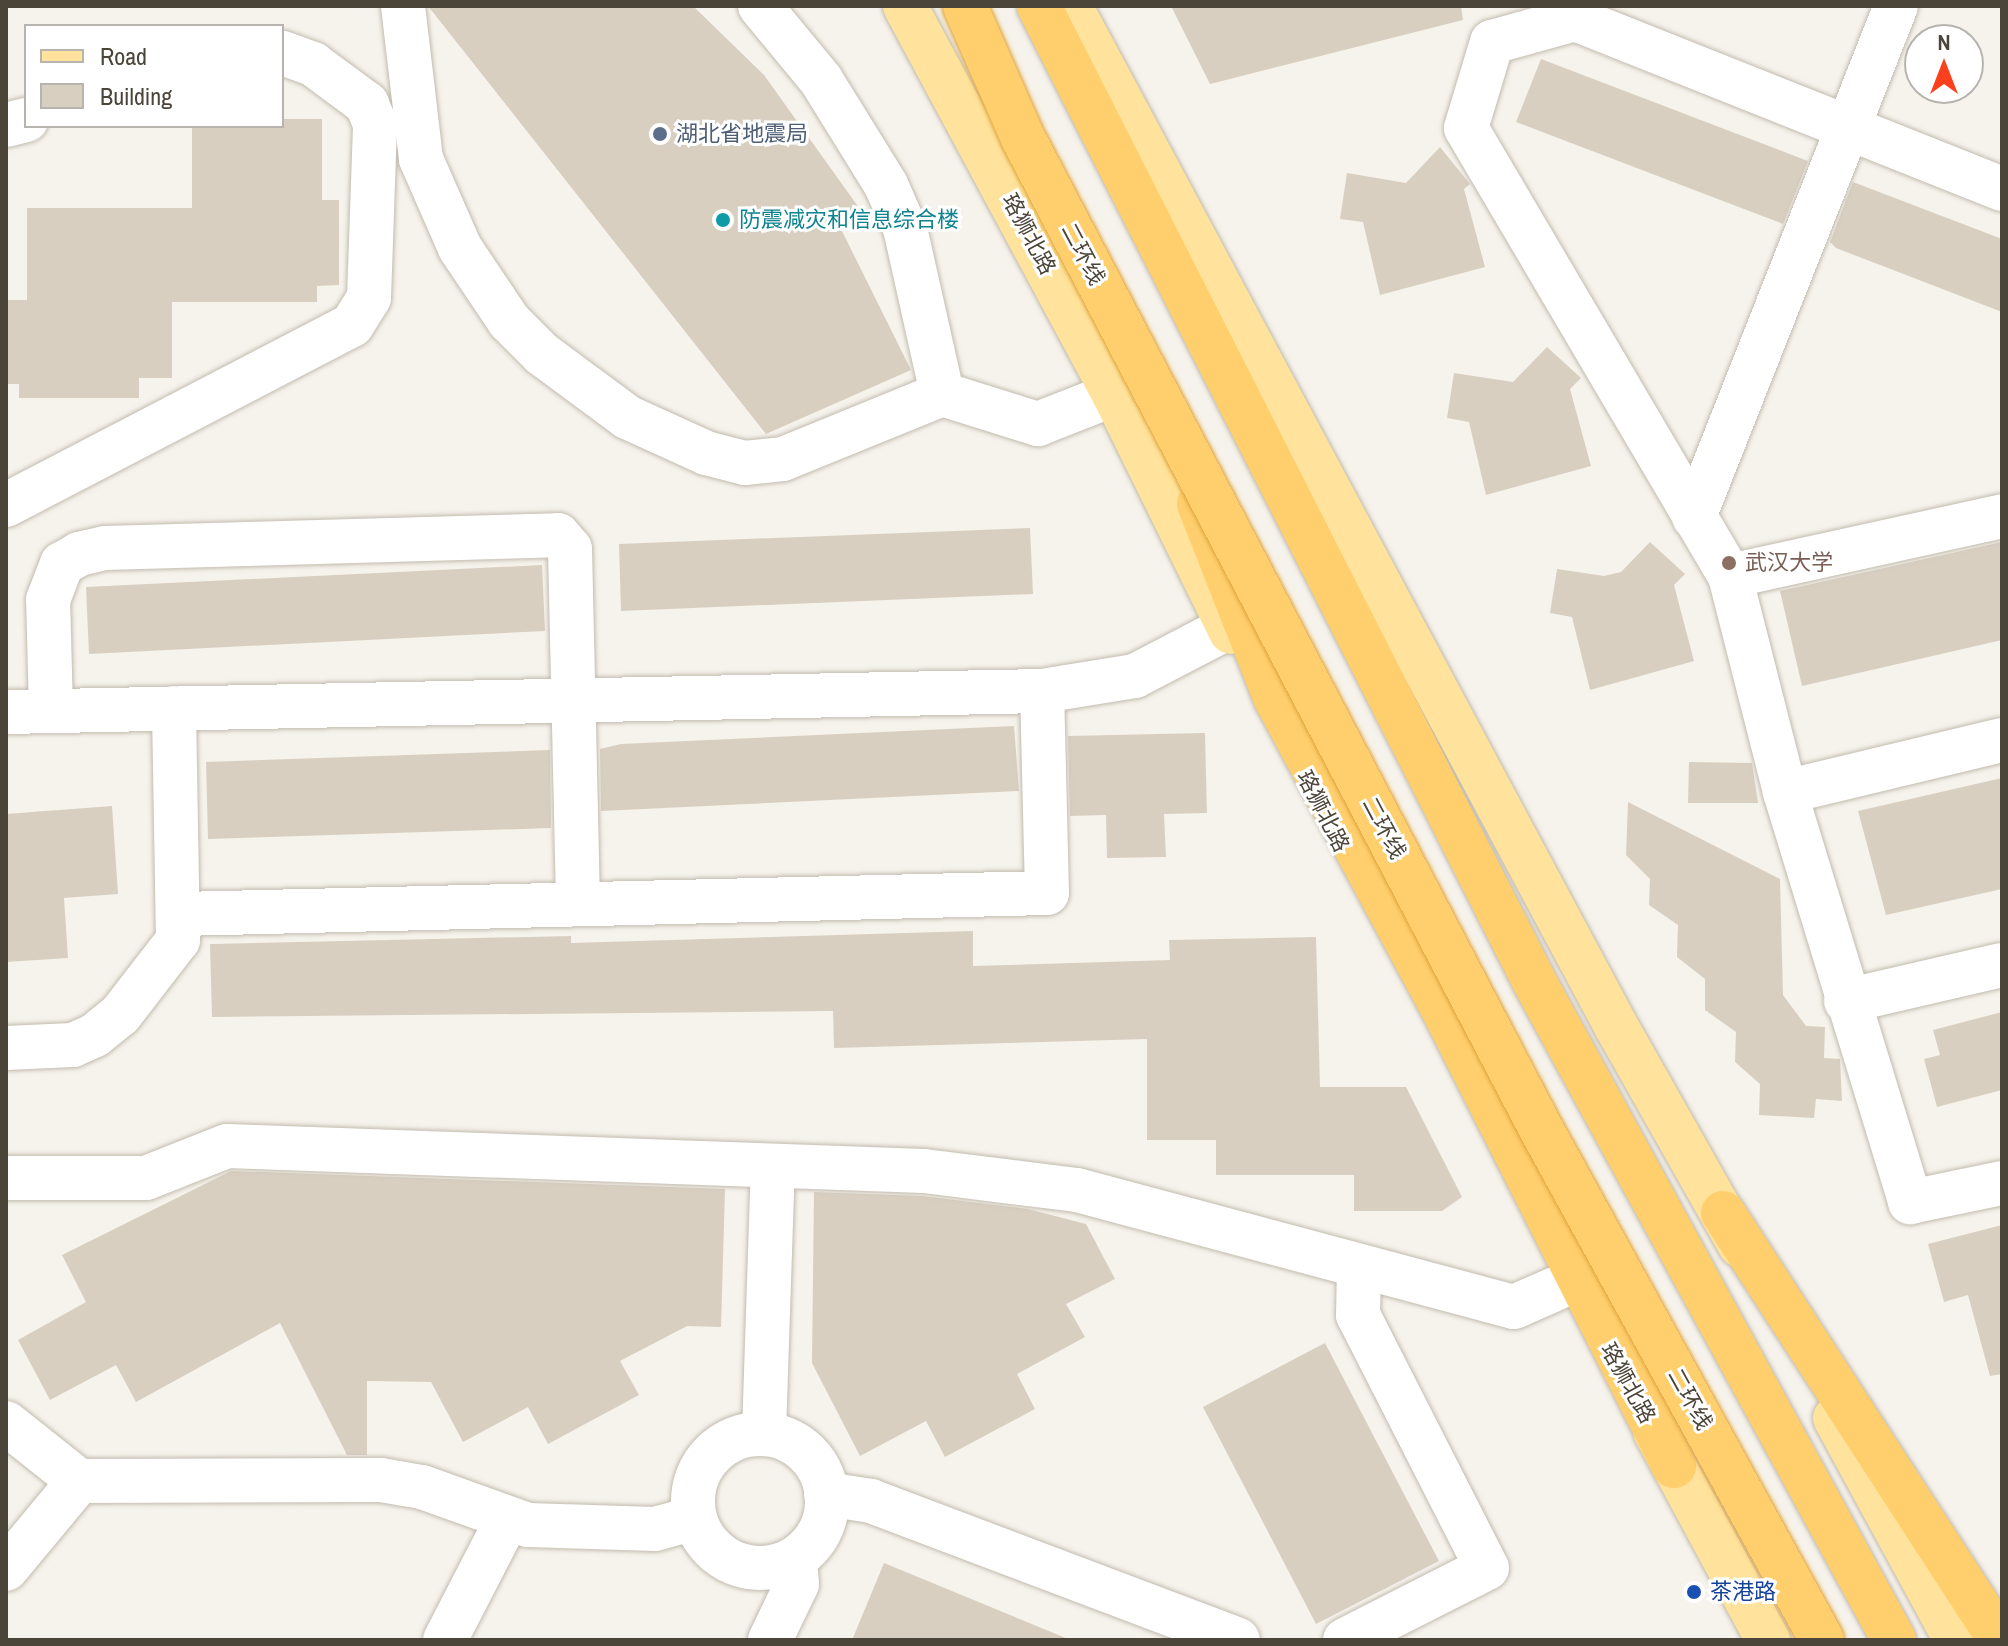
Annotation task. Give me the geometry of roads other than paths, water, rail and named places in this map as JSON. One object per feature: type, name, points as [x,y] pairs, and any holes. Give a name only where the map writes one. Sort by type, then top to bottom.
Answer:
[{"type":"highway","name":"二环线","points":[[965,6],[1023,138],[1540,1127],[1822,1640]]},
{"type":"highway","points":[[1039,6],[1534,981],[1894,1640]]},
{"type":"highway","points":[[1167,415],[1233,600],[1276,699],[1440,1003],[1674,1466]]},
{"type":"highway","points":[[1723,1213],[2000,1640]]},
{"type":"main road","name":"珞狮北路","points":[[981,6],[914,18],[1114,394],[1229,627],[1571,1282],[1768,1640]]},
{"type":"main road","points":[[1070,6],[1616,1026],[1723,1213],[1956,1640]]},
{"type":"street","points":[[403,6],[421,159],[440,208],[509,321],[585,389],[668,438],[745,463],[783,459],[942,394],[1038,424],[1114,394]]},
{"type":"street","points":[[760,6],[821,80],[886,185],[905,228],[942,394]]},
{"type":"street","points":[[1694,517],[1896,6]]},
{"type":"street","points":[[2002,189],[1573,12],[1492,42],[1466,128],[1730,576],[1785,792],[1846,1001],[1910,1202],[2002,1183]]},
{"type":"street","points":[[6,505],[352,325],[369,298],[375,124],[367,104],[313,64],[284,54]]},
{"type":"street","points":[[1730,576],[2002,516]]},
{"type":"street","points":[[51,711],[48,600],[62,564],[105,548],[558,535],[570,549],[578,904]]},
{"type":"street","points":[[6,712],[574,696],[1042,691],[1135,676],[1229,627]]},
{"type":"street","points":[[181,914],[1047,893],[1042,691]]},
{"type":"street","points":[[6,1048],[73,1045],[95,1035],[120,1015],[178,940],[181,914],[174,708]]},
{"type":"street","points":[[1785,792],[2002,740]]},
{"type":"street","points":[[1846,1001],[2002,965]]},
{"type":"street","points":[[6,1178],[146,1178],[227,1146],[924,1171],[1077,1190],[1359,1268],[1514,1307],[1571,1282]]},
{"type":"street","points":[[764,1433],[773,1166]]},
{"type":"street","points":[[1345,1640],[1487,1568],[1358,1315],[1359,1268]]},
{"type":"street","points":[[6,1423],[79,1481],[400,1481],[507,1520],[655,1529],[695,1518]]},
{"type":"street","points":[[764,1433],[803,1449],[817,1465],[826,1494],[822,1527],[795,1559],[752,1568],[731,1562],[712,1548],[695,1518],[694,1484],[704,1463],[740,1436],[764,1433]]},
{"type":"street","points":[[6,1569],[79,1481]]},
{"type":"street","points":[[826,1494],[871,1501],[1238,1640]]},
{"type":"street","points":[[445,1640],[507,1520]]},
{"type":"street","points":[[770,1640],[797,1584],[795,1559]]},
{"type":"place","name":"湖北省地震局","points":[[660,134]]},
{"type":"place","name":"防震减灾和信息综合楼","points":[[723,220]]},
{"type":"place","name":"武汉大学","points":[[1729,563]]},
{"type":"place","name":"茶港路","points":[[1694,1592]]}]
